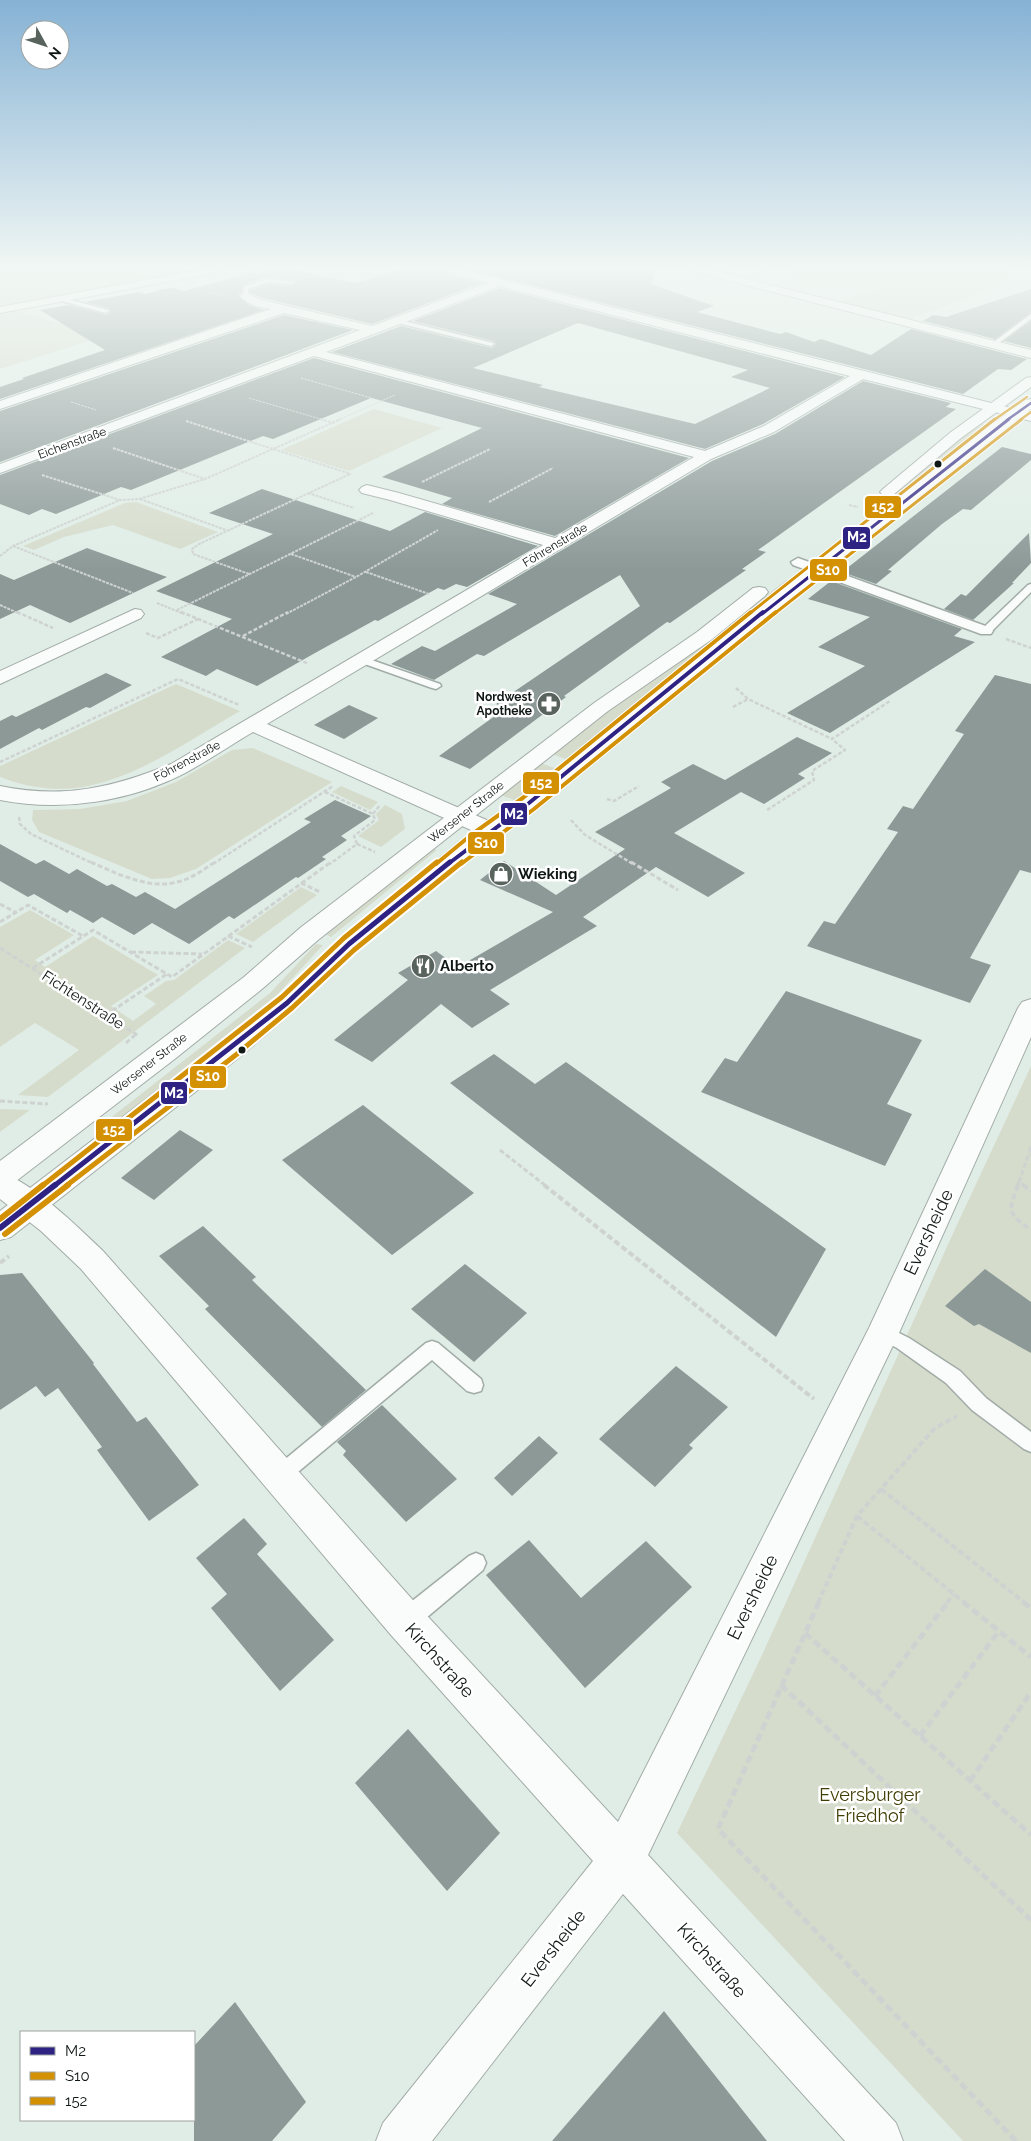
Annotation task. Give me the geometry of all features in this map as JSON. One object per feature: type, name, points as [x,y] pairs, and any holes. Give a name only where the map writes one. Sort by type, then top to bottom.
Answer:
[{"type":"street","points":[[0,405],[102,370]]},
{"type":"street","name":"Eichenstraße","points":[[0,469],[266,370]]},
{"type":"street","points":[[380,370],[706,456]]},
{"type":"street","points":[[841,370],[994,408],[1026,411]]},
{"type":"street","name":"Föhrenstraße","points":[[8,795],[43,799],[72,798],[108,793],[145,783],[178,768],[706,456],[769,429],[861,375]]},
{"type":"street","name":"Wersener Straße","points":[[0,1177],[77,1120],[253,983],[309,934],[601,706],[704,636],[882,497],[956,435],[1031,381]]},
{"type":"street","name":"Wersener Straße","points":[[0,1228],[245,1038],[287,1003],[349,944],[490,830],[529,803],[818,568],[1026,411]]},
{"type":"street","points":[[367,490],[398,497],[557,544]]},
{"type":"street","points":[[798,562],[986,631]]},
{"type":"street","points":[[0,678],[79,639],[131,610]]},
{"type":"street","points":[[260,721],[357,771],[490,830]]},
{"type":"street","name":"Eversheide","points":[[400,2141],[622,1860],[883,1333],[1031,1008]]},
{"type":"street","name":"Kirchstraße","points":[[0,1183],[52,1222],[92,1260],[405,1621],[878,2141]]},
{"type":"lane","points":[[986,631],[1031,587]]},
{"type":"lane","points":[[363,660],[436,686]]},
{"type":"lane","points":[[883,1333],[903,1343],[953,1377],[979,1404],[1031,1443]]},
{"type":"lane","points":[[279,1476],[432,1349],[474,1385]]},
{"type":"lane","points":[[405,1621],[476,1563]]},
{"type":"path","points":[[271,370],[382,401]]},
{"type":"path","points":[[0,556],[12,546],[120,500],[139,499],[206,479],[426,382]]},
{"type":"path","points":[[215,389],[335,423]]},
{"type":"path","points":[[156,411],[350,474],[199,544],[192,549],[193,554],[249,574]]},
{"type":"path","points":[[83,438],[206,479]]},
{"type":"path","points":[[177,610],[371,514],[398,497],[490,449]]},
{"type":"path","points":[[13,465],[120,500]]},
{"type":"path","points":[[243,636],[366,572],[462,516],[552,468]]},
{"type":"path","points":[[308,493],[371,514]]},
{"type":"path","points":[[139,499],[227,531]]},
{"type":"path","points":[[12,546],[131,610],[158,638],[198,619]]},
{"type":"path","points":[[291,554],[356,577]]},
{"type":"path","points":[[366,572],[458,604]]},
{"type":"path","points":[[158,603],[337,675]]},
{"type":"path","points":[[0,605],[79,639]]},
{"type":"path","points":[[0,762],[178,679],[260,721]]},
{"type":"path","points":[[736,688],[748,699],[832,739],[845,750],[812,771],[814,780],[767,810]]},
{"type":"path","points":[[733,707],[748,699]]},
{"type":"path","points":[[832,739],[890,701]]},
{"type":"path","points":[[8,795],[20,824],[31,834],[130,878],[150,883],[170,884],[187,879],[208,867],[357,771]]},
{"type":"path","points":[[607,799],[614,801],[638,786]]},
{"type":"path","points":[[324,792],[373,814],[375,820],[354,836],[357,844],[378,853]]},
{"type":"path","points":[[571,820],[585,835],[678,890]]},
{"type":"path","points":[[33,968],[93,930],[172,977],[357,844]]},
{"type":"path","points":[[301,883],[323,894]]},
{"type":"path","points":[[0,904],[16,913]]},
{"type":"path","points":[[0,922],[28,905],[83,936]]},
{"type":"path","points":[[228,936],[252,947]]},
{"type":"path","name":"Fichtenstraße","points":[[0,948],[166,1051]]},
{"type":"path","points":[[130,952],[203,954]]},
{"type":"path","points":[[106,1015],[167,974]]},
{"type":"path","points":[[0,1101],[53,1105]]},
{"type":"path","points":[[1031,1147],[1010,1207],[1013,1217],[1031,1230]]},
{"type":"path","points":[[500,1150],[840,1419]]},
{"type":"path","points":[[1019,1182],[1031,1190]]},
{"type":"path","points":[[979,1404],[935,1428],[856,1516],[718,1829],[1016,2141]]},
{"type":"path","points":[[880,1489],[1031,1608]]},
{"type":"path","points":[[856,1516],[1031,1657]]},
{"type":"path","points":[[875,1696],[954,1594]]},
{"type":"path","points":[[920,1736],[999,1631]]},
{"type":"path","points":[[805,1634],[1031,1835]]},
{"type":"path","points":[[781,1686],[1031,1920]]},
{"type":"path","points":[[970,1781],[1031,1692]]},
{"type":"green space","points":[[374,409],[442,428],[349,471],[281,450]]},
{"type":"green space","points":[[980,423],[984,424],[895,500],[881,510],[877,509]]},
{"type":"green space","points":[[136,502],[218,532],[180,549],[113,525],[64,537],[34,550],[23,546],[125,503]]},
{"type":"green space","points":[[786,580],[791,581],[568,760],[552,754],[615,706],[695,651]]},
{"type":"green space","points":[[176,684],[240,711],[160,758],[118,777],[96,784],[66,789],[46,788],[18,783],[0,777],[0,766]]},
{"type":"green space","points":[[253,748],[332,782],[196,869],[170,878],[152,879],[39,832],[32,820],[33,810],[80,809],[127,801],[176,782],[232,750]]},
{"type":"green space","points":[[541,763],[557,769],[517,801],[500,795]]},
{"type":"green space","points":[[341,786],[378,802],[370,810],[332,792]]},
{"type":"green space","points":[[385,805],[402,814],[405,829],[381,847],[358,836],[379,820],[376,814]]},
{"type":"green space","points":[[433,848],[437,850],[331,937],[325,934]]},
{"type":"green space","points":[[301,887],[317,895],[253,942],[236,934]]},
{"type":"green space","points":[[30,910],[74,935],[35,960],[45,967],[93,936],[158,975],[111,1006],[133,1021],[156,1004],[144,996],[166,981],[174,980],[228,940],[245,948],[48,1097],[18,1095],[79,1050],[35,1023],[0,1047],[0,927]]},
{"type":"green space","points":[[316,944],[323,945],[277,995],[110,1127],[104,1123],[270,993]]},
{"type":"green space","name":"Eversburger Friedhof","points":[[1031,1066],[1031,2141],[963,2141],[677,1833],[762,1655]]},
{"type":"green space","points":[[0,1109],[30,1110],[0,1132]]},
{"type":"building","points":[[46,370],[86,370],[0,399],[0,387],[24,379],[22,378]]},
{"type":"building","points":[[122,370],[246,370],[0,462],[0,411]]},
{"type":"building","points":[[282,370],[359,370],[689,458],[555,536],[442,504],[452,498],[382,477],[482,428],[371,398],[273,439],[263,436],[131,490],[121,487],[56,514],[42,509],[29,515],[0,504],[0,475]]},
{"type":"building","points":[[401,370],[481,370],[543,385],[539,387],[695,424],[770,388],[731,377],[748,370],[818,370],[845,377],[763,424],[705,449]]},
{"type":"building","points":[[867,370],[997,370],[963,394]]},
{"type":"building","points":[[863,381],[951,403],[946,407],[956,409],[758,550],[766,552],[742,569],[746,570],[670,623],[667,622],[564,696],[566,697],[470,769],[439,756],[506,708],[496,704],[640,606],[620,575],[484,656],[477,654],[434,680],[391,664],[422,646],[435,651],[517,604],[488,594],[712,461],[775,434]]},
{"type":"building","points":[[1002,447],[1031,454],[1031,460],[971,510],[963,509],[942,524],[888,570],[892,571],[876,584],[842,572]]},
{"type":"building","points":[[262,489],[390,531],[425,512],[538,546],[467,587],[456,584],[444,590],[438,588],[378,621],[375,620],[257,686],[217,669],[206,676],[161,657],[232,619],[156,591],[273,534],[209,513]]},
{"type":"building","points":[[1029,533],[1031,563],[1012,583],[1014,583],[973,620],[944,609],[961,594],[966,596]]},
{"type":"building","points":[[87,548],[167,577],[70,623],[30,605],[0,619],[0,574],[14,580]]},
{"type":"building","points":[[831,581],[962,629],[954,636],[975,642],[830,733],[787,713],[865,666],[818,647],[870,617],[808,599]]},
{"type":"building","points":[[106,673],[132,685],[90,708],[86,707],[42,730],[39,728],[0,749],[0,721],[12,715],[16,717]]},
{"type":"building","points":[[995,675],[1031,684],[1031,873],[1020,870],[970,958],[991,965],[970,1003],[807,946],[824,921],[835,924],[898,832],[887,829],[903,806],[913,809],[964,734],[955,731]]},
{"type":"building","points":[[349,705],[378,718],[344,739],[314,725]]},
{"type":"building","points":[[797,737],[832,753],[798,774],[805,778],[764,804],[741,792],[674,833],[745,873],[708,897],[656,867],[583,917],[597,926],[490,990],[510,1004],[472,1028],[441,1004],[372,1062],[334,1040],[408,980],[398,973],[436,951],[458,967],[553,912],[480,880],[504,861],[556,895],[625,849],[595,832],[671,788],[661,782],[693,764],[725,780]]},
{"type":"building","points":[[335,800],[371,816],[341,836],[347,840],[322,857],[326,859],[234,919],[229,916],[189,944],[152,923],[134,935],[102,917],[93,923],[70,910],[67,913],[34,894],[28,897],[0,881],[0,844],[36,864],[44,860],[69,874],[77,869],[107,886],[112,884],[136,897],[145,892],[175,909],[311,822],[304,819]]},
{"type":"building","points":[[786,991],[922,1040],[887,1104],[912,1114],[885,1166],[701,1092],[725,1058],[737,1062]]},
{"type":"building","points":[[494,1054],[535,1084],[566,1062],[826,1249],[776,1337],[450,1083]]},
{"type":"building","points":[[363,1105],[474,1193],[392,1255],[282,1160]]},
{"type":"building","points":[[180,1130],[213,1150],[154,1200],[121,1178]]},
{"type":"building","points":[[203,1226],[256,1277],[252,1280],[366,1390],[322,1427],[205,1309],[209,1306],[159,1256]]},
{"type":"building","points":[[465,1264],[527,1313],[474,1362],[411,1309]]},
{"type":"building","points":[[985,1269],[1031,1302],[1031,1353],[979,1324],[974,1326],[945,1306]]},
{"type":"building","points":[[22,1273],[94,1363],[137,1422],[146,1417],[199,1485],[149,1521],[97,1450],[102,1447],[58,1388],[45,1397],[36,1386],[0,1410],[0,1275]]},
{"type":"building","points":[[676,1366],[728,1407],[689,1445],[693,1448],[655,1487],[599,1439]]},
{"type":"building","points":[[382,1405],[457,1479],[406,1522],[343,1455],[346,1451],[337,1442]]},
{"type":"building","points":[[539,1436],[558,1453],[512,1496],[494,1478]]},
{"type":"building","points":[[244,1518],[267,1544],[257,1554],[334,1640],[280,1691],[211,1608],[227,1594],[196,1558]]},
{"type":"building","points":[[529,1540],[581,1598],[646,1541],[692,1587],[585,1688],[486,1575]]},
{"type":"building","points":[[408,1729],[500,1833],[447,1891],[355,1783]]},
{"type":"building","points":[[235,2002],[306,2102],[272,2141],[194,2141],[195,2045]]},
{"type":"building","points":[[664,2011],[767,2141],[552,2141]]},
{"type":"transit line","name":"152","points":[[0,1219],[227,1042],[282,997],[344,938],[471,835],[524,797],[813,562],[991,422],[1027,397]]},
{"type":"transit line","name":"M2","points":[[0,1228],[232,1048],[287,1003],[349,944],[476,841],[529,803],[818,568],[996,428],[1031,403]]},
{"type":"transit line","name":"S10","points":[[5,1234],[237,1054],[292,1008],[354,950],[481,847],[534,809],[823,574],[1031,412]]},
{"type":"place","name":"Nordwest Apotheke","points":[[549,704]]},
{"type":"place","name":"Wieking","points":[[501,874]]},
{"type":"place","name":"Alberto","points":[[423,966]]}]
